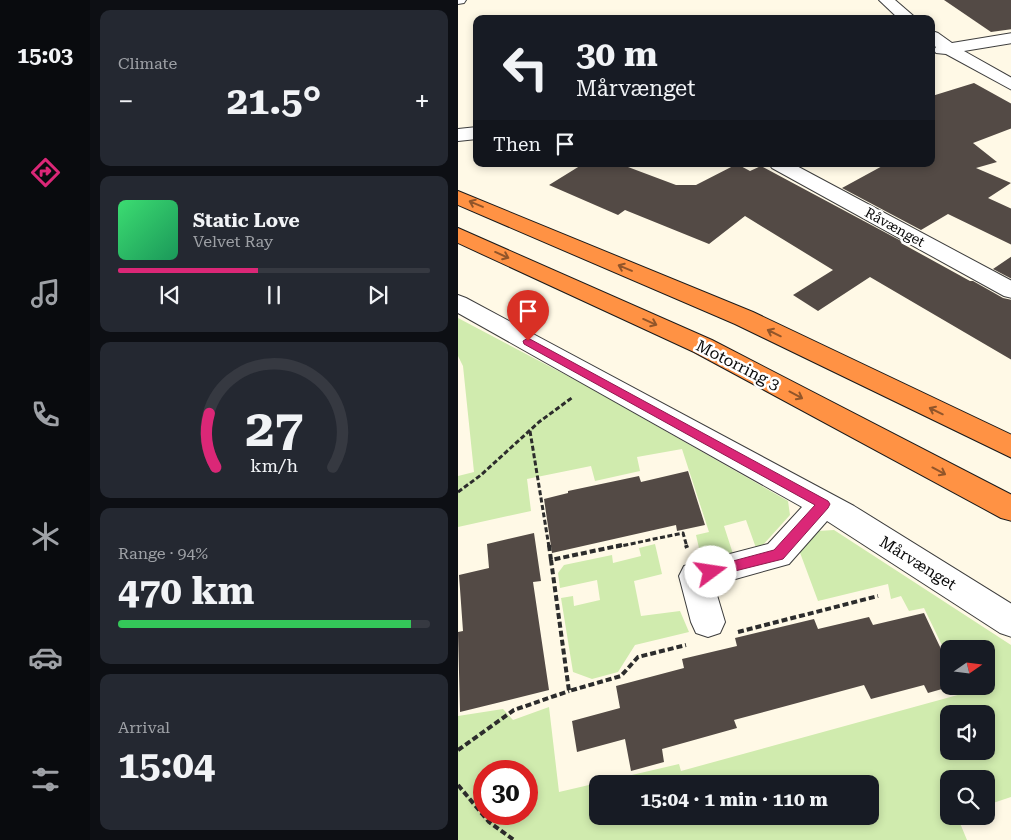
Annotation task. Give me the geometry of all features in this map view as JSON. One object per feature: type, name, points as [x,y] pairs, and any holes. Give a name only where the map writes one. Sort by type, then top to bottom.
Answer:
[{"type":"highway","points":[[458,197],[744,318],[1012,447]]},
{"type":"highway","name":"Motorring 3","points":[[458,235],[703,346],[1012,509]]},
{"type":"street","points":[[886,0],[904,15]]},
{"type":"street","points":[[935,38],[949,49],[1012,85]]},
{"type":"street","points":[[935,51],[1012,38]]},
{"type":"street","points":[[458,135],[473,134]]},
{"type":"street","name":"Råvænget","points":[[785,167],[1012,290]]},
{"type":"street","name":"Mårvænget","points":[[458,303],[823,504],[1012,622]]},
{"type":"street","points":[[710,633],[695,576],[778,555],[823,504]]},
{"type":"path","points":[[458,492],[481,475],[530,430],[598,379]]},
{"type":"path","points":[[530,430],[551,560],[569,691]]},
{"type":"path","points":[[551,560],[683,533],[695,576]]},
{"type":"path","points":[[458,750],[514,710],[621,676],[638,657],[710,633],[878,596]]},
{"type":"path","points":[[458,786],[489,822],[514,840]]},
{"type":"green space","points":[[458,318],[583,384],[788,501],[790,515],[761,547],[756,548],[746,520],[724,526],[733,554],[702,561],[696,535],[709,532],[682,449],[637,457],[640,471],[595,481],[591,466],[527,479],[531,511],[458,527],[458,476],[474,472],[463,366],[458,356]]},
{"type":"green space","points":[[834,530],[1011,645],[1011,797],[995,802],[995,770],[940,770],[940,825],[961,825],[967,840],[458,840],[458,716],[503,709],[513,720],[549,707],[559,792],[589,785],[589,825],[879,825],[879,775],[632,775],[679,764],[681,771],[958,695],[996,695],[996,640],[940,641],[924,608],[909,611],[901,596],[891,599],[888,584],[818,601],[799,550],[818,531]]},
{"type":"green space","points":[[655,544],[662,574],[634,581],[641,616],[680,611],[689,632],[635,645],[618,672],[592,679],[573,672],[561,598],[573,596],[574,606],[600,600],[597,580],[560,588],[558,573],[564,565],[612,555],[613,563],[641,556],[639,548]]},
{"type":"building","points":[[944,0],[1012,0],[1012,29],[991,32]]},
{"type":"building","points":[[974,83],[1012,104],[1012,128],[973,143],[997,162],[976,168],[1011,183],[988,198],[1012,209],[1012,245],[948,214],[921,230],[842,188],[880,167],[935,167],[935,95]]},
{"type":"building","points":[[578,167],[628,167],[676,185],[696,185],[731,167],[743,167],[750,171],[763,167],[903,242],[901,243],[970,281],[1003,298],[1012,300],[1012,360],[870,277],[818,311],[793,295],[833,270],[745,216],[709,244],[625,210],[618,215],[549,185]]},
{"type":"building","points":[[1012,256],[1012,279],[993,269]]},
{"type":"building","points":[[688,471],[705,525],[677,531],[676,525],[552,553],[544,499],[568,493],[568,491],[639,476],[641,482]]},
{"type":"building","points":[[534,533],[541,581],[533,582],[549,690],[460,712],[458,632],[463,631],[459,575],[489,568],[487,544]]},
{"type":"building","points":[[924,613],[940,647],[940,690],[928,693],[924,685],[871,699],[864,685],[734,720],[737,728],[662,749],[664,762],[631,771],[625,739],[577,752],[572,721],[620,708],[616,686],[684,668],[682,659],[737,646],[735,638],[814,619],[818,629],[869,617],[873,625]]},
{"type":"route","points":[[528,341],[823,504],[778,555],[711,572]]}]
